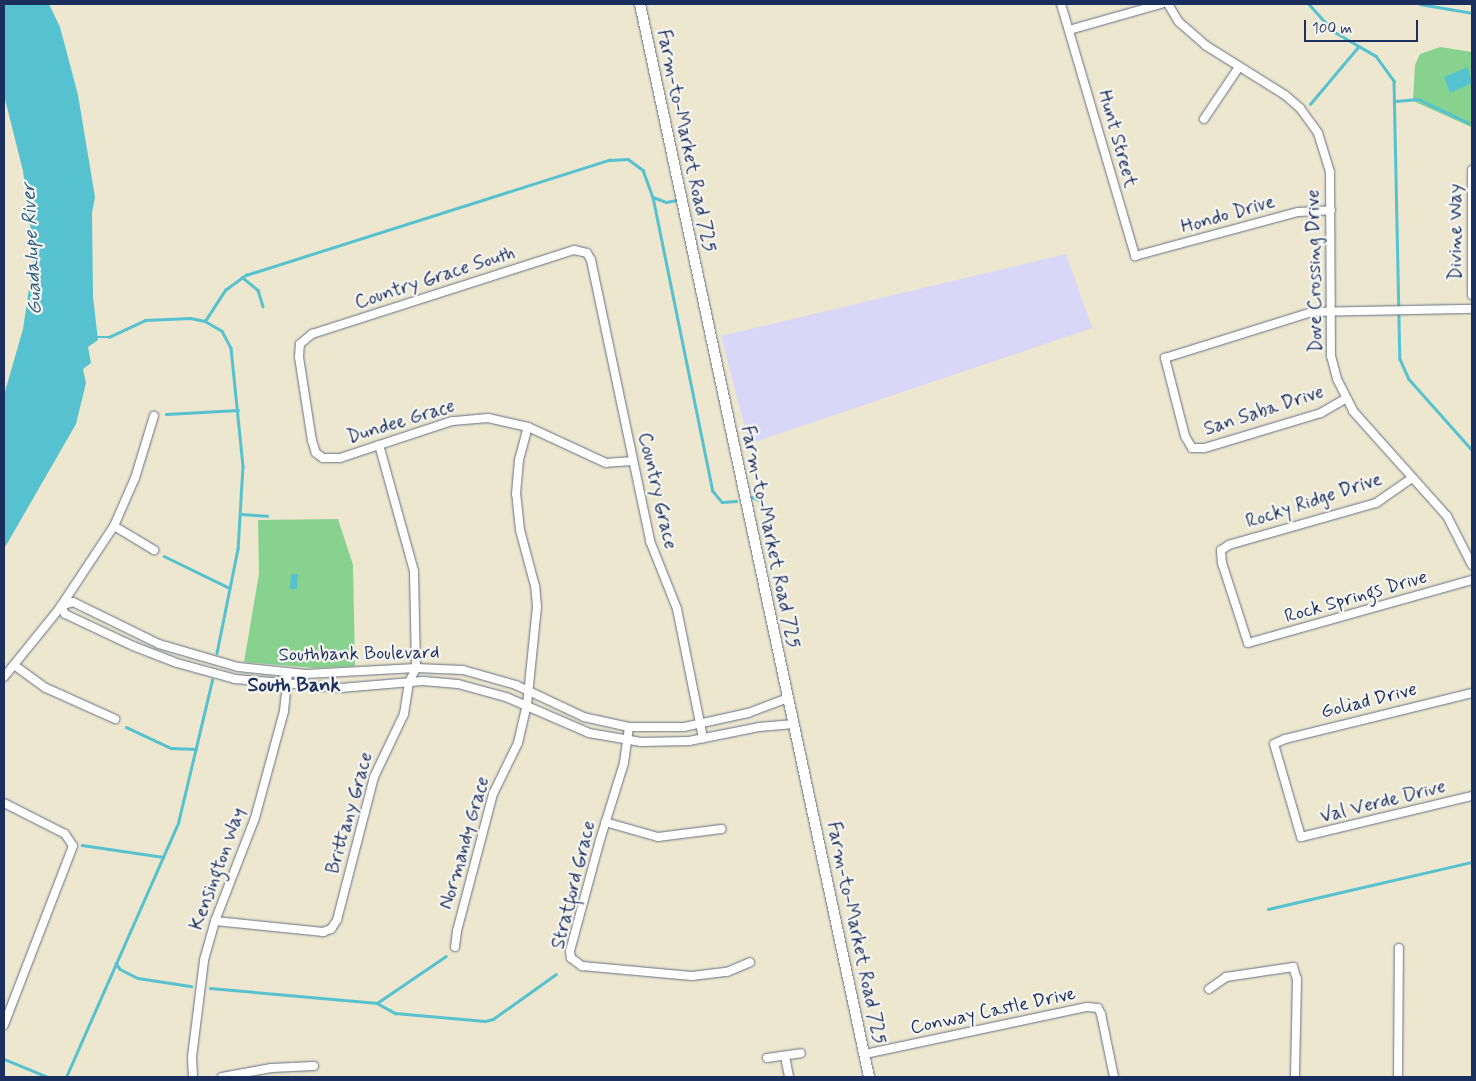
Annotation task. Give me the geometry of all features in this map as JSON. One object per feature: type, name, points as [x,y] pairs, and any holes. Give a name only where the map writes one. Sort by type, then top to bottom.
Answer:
[{"type":"street","name":"Farm-to-Market Road 725","points":[[640,4],[869,1077]]},
{"type":"street","name":"Hunt Street","points":[[1062,4],[1136,256]]},
{"type":"street","points":[[1069,30],[1161,4]]},
{"type":"street","name":"Dove Crossing Drive","points":[[1168,4],[1183,26],[1239,67],[1285,95],[1311,120],[1325,148],[1330,172],[1333,367],[1345,399],[1452,523],[1472,565]]},
{"type":"street","points":[[1204,119],[1239,67]]},
{"type":"street","name":"Divine Way","points":[[1472,170],[1472,295]]},
{"type":"street","name":"Hondo Drive","points":[[1136,256],[1149,255],[1298,212],[1330,210]]},
{"type":"street","name":"Country Grace South","points":[[320,456],[312,441],[299,357],[300,344],[312,334],[574,250],[583,251]]},
{"type":"street","name":"Country Grace","points":[[583,251],[591,260],[632,461],[653,550],[677,609],[703,738]]},
{"type":"street","points":[[1331,310],[1472,309]]},
{"type":"street","name":"San Saba Drive","points":[[1331,310],[1303,313],[1165,358],[1186,436],[1192,448],[1204,448],[1321,413],[1345,399]]},
{"type":"street","points":[[4,677],[61,606],[114,526],[135,478],[154,416]]},
{"type":"street","name":"Dundee Grace","points":[[320,456],[337,458],[465,419],[499,419],[528,427],[600,461],[613,464],[632,461]]},
{"type":"street","name":"Normandy Grace","points":[[456,947],[456,931],[493,794],[518,743],[527,705],[526,689],[535,643],[537,602],[520,530],[516,494],[519,460],[528,427]]},
{"type":"street","name":"Brittany Grace","points":[[215,921],[320,932],[331,929],[337,920],[377,767],[404,714],[409,682],[416,668],[414,571],[379,445]]},
{"type":"street","name":"Rocky Ridge Drive","points":[[1248,643],[1222,563],[1221,550],[1229,545],[1376,502],[1412,478]]},
{"type":"street","points":[[114,526],[154,550]]},
{"type":"street","name":"Rock Springs Drive","points":[[1248,643],[1472,580]]},
{"type":"street","name":"Southbank Boulevard","points":[[788,698],[755,711],[700,724],[668,729],[629,727],[578,715],[526,689],[477,673],[416,668],[358,673],[288,673],[248,669],[189,654],[125,630],[73,602],[61,606],[66,614],[177,663],[235,679],[288,686],[341,688],[409,682],[458,684],[527,705],[577,729],[628,741],[662,743],[703,738],[758,727],[794,724]]},
{"type":"street","points":[[14,665],[46,688],[115,719]]},
{"type":"street","name":"Kensington Way","points":[[193,1077],[192,1057],[202,973],[215,921],[250,835],[284,711],[288,673]]},
{"type":"street","name":"Goliad Drive","points":[[1301,837],[1275,755],[1274,744],[1285,739],[1472,693]]},
{"type":"street","points":[[755,711],[758,727]]},
{"type":"street","name":"Stratford Grace","points":[[629,727],[628,741],[570,951],[573,961],[582,966],[692,976],[727,972],[750,962]]},
{"type":"street","name":"Val Verde Drive","points":[[1301,837],[1472,796]]},
{"type":"street","points":[[4,803],[65,834],[73,846],[4,1025]]},
{"type":"street","points":[[605,822],[658,838],[721,828]]},
{"type":"street","points":[[1398,1077],[1399,948]]},
{"type":"street","points":[[1209,989],[1226,977],[1293,967],[1296,979],[1295,1077]]},
{"type":"street","name":"Conway Castle Drive","points":[[865,1054],[1079,1009],[1098,1008],[1104,1021],[1114,1077]]},
{"type":"street","points":[[766,1058],[800,1053]]},
{"type":"street","points":[[785,1056],[789,1077]]},
{"type":"street","points":[[222,1077],[271,1068],[314,1066]]},
{"type":"shaded area","points":[[1066,254],[1092,328],[749,444],[721,336]]},
{"type":"green space","points":[[1440,47],[1472,52],[1471,127],[1413,101],[1415,65],[1420,54]]},
{"type":"green space","points":[[338,519],[353,565],[355,666],[314,668],[244,662],[259,574],[258,520]]},
{"type":"water","points":[[4,4],[49,4],[60,27],[78,95],[95,197],[92,213],[93,297],[98,340],[88,347],[91,363],[83,369],[86,383],[76,424],[4,549],[4,395],[23,329],[34,255],[23,171],[4,95]]},
{"type":"water","points":[[1468,67],[1472,83],[1450,93],[1444,77]]},
{"type":"water","points":[[291,574],[298,574],[297,589],[290,589]]},
{"type":"waterway","points":[[1309,4],[1333,31],[1376,56],[1394,81],[1400,359],[1409,379],[1472,450]]},
{"type":"waterway","points":[[1420,4],[1472,13]]},
{"type":"waterway","points":[[1310,104],[1358,47]]},
{"type":"waterway","points":[[1396,101],[1418,99],[1469,123]]},
{"type":"waterway","points":[[205,321],[225,290],[246,275],[609,160],[628,159],[643,170],[653,197],[713,491],[722,502],[736,501]]},
{"type":"waterway","points":[[653,197],[666,202],[677,200]]},
{"type":"waterway","points":[[242,277],[258,290],[263,306]]},
{"type":"waterway","points":[[95,337],[109,337],[145,320],[190,318],[205,321],[222,331],[231,348],[243,466],[238,549],[217,653]]},
{"type":"waterway","points":[[166,414],[238,410]]},
{"type":"waterway","points":[[752,497],[762,501],[768,518]]},
{"type":"waterway","points":[[241,514],[267,516]]},
{"type":"waterway","points":[[164,556],[230,588]]},
{"type":"waterway","points":[[66,1077],[178,823],[212,680]]},
{"type":"waterway","points":[[126,727],[171,748],[196,749]]},
{"type":"waterway","points":[[82,845],[163,857]]},
{"type":"waterway","points":[[1268,909],[1472,862]]},
{"type":"waterway","points":[[377,1003],[446,956]]},
{"type":"waterway","points":[[116,963],[120,969],[138,978],[191,986]]},
{"type":"waterway","points":[[210,988],[377,1003],[395,1013],[485,1021],[493,1019],[556,974]]},
{"type":"waterway","points":[[4,1059],[48,1077]]},
{"type":"district","name":"South Bank","points":[[294,685]]},
{"type":"water label","name":"Guadalupe River","points":[[32,249]]}]
